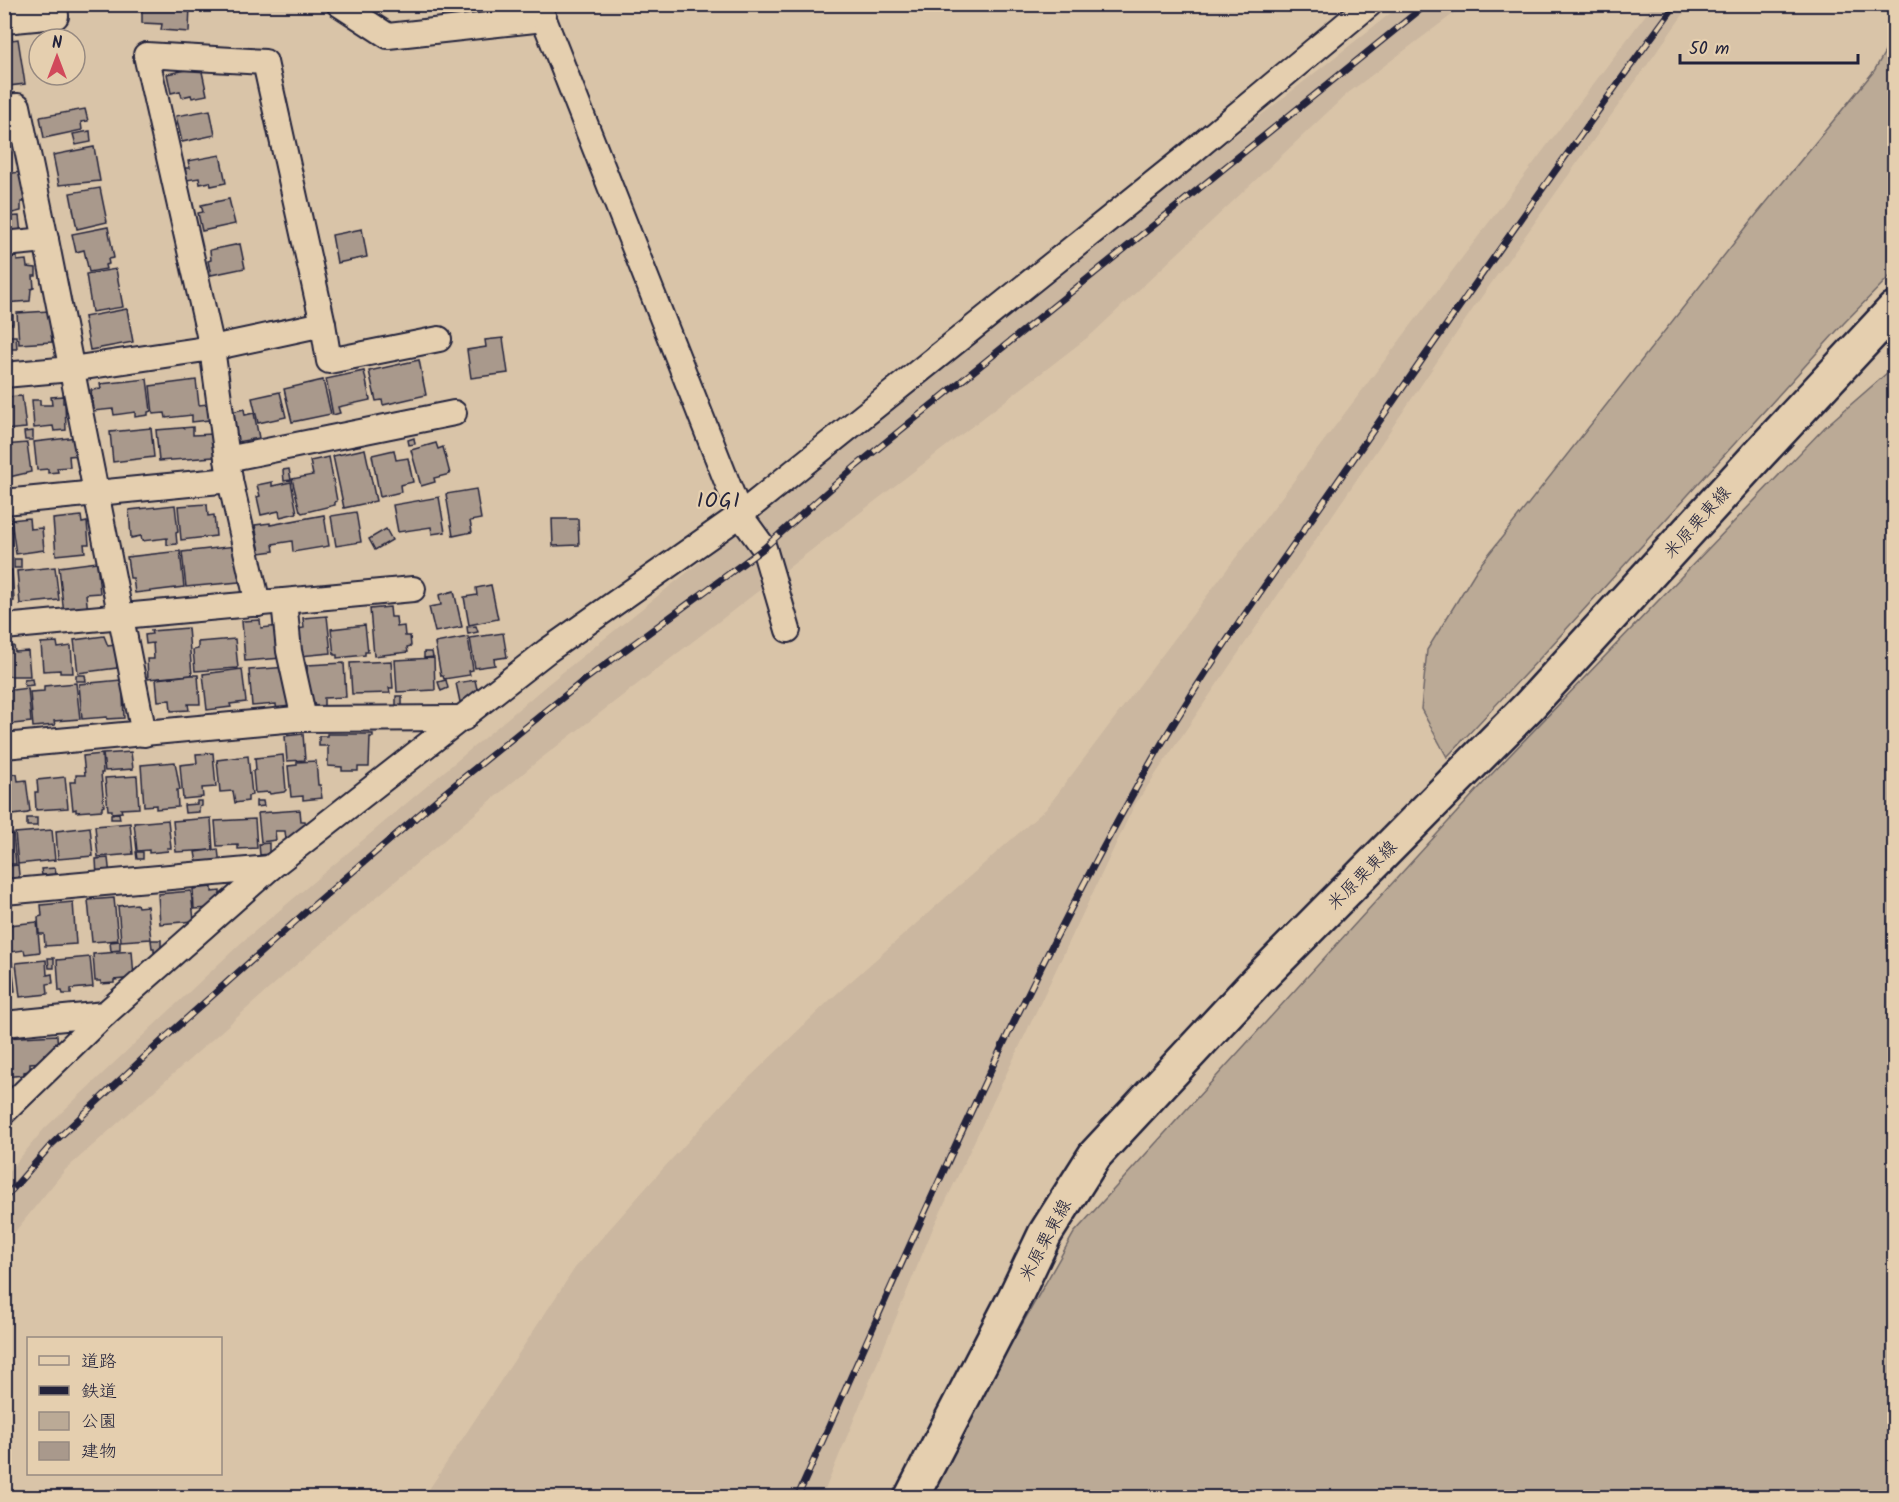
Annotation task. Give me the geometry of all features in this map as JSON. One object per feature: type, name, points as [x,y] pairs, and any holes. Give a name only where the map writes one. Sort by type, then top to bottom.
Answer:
[{"type":"main road","name":"米原栗東線","points":[[911,1497],[1015,1297],[1045,1234],[1095,1155],[1257,981],[1529,706],[1894,309]]},
{"type":"street","points":[[4,21],[56,16],[55,4]]},
{"type":"street","points":[[339,4],[388,36],[541,12],[740,515],[764,548],[788,630]]},
{"type":"street","points":[[4,1112],[105,1014],[270,868],[547,651],[740,515],[1180,161],[1370,4]]},
{"type":"street","points":[[258,603],[229,470],[212,348],[146,55],[264,62],[323,324],[329,361],[439,339]]},
{"type":"street","points":[[4,107],[18,106],[144,734]]},
{"type":"street","points":[[4,244],[46,240]]},
{"type":"street","points":[[4,375],[71,369],[212,348],[323,324]]},
{"type":"street","points":[[4,502],[96,492],[229,470],[453,413]]},
{"type":"street","points":[[4,627],[413,589]]},
{"type":"street","points":[[284,601],[289,651],[304,719]]},
{"type":"street","points":[[4,746],[304,719],[464,718]]},
{"type":"street","points":[[4,892],[270,868]]},
{"type":"street","points":[[4,1024],[105,1014]]},
{"type":"shaded area","points":[[1401,5],[1465,5],[1348,93],[1092,334],[539,760],[296,965],[65,1170],[5,1244],[5,1176],[44,1129],[242,942],[548,684],[1020,305]]},
{"type":"shaded area","points":[[1653,5],[1690,5],[1475,306],[1134,806],[933,1228],[822,1497],[424,1497],[575,1268],[660,1172],[725,1101],[832,998],[1046,809]]},
{"type":"green space","points":[[1894,36],[1894,272],[1844,323],[1541,657],[1447,757],[1421,709],[1427,650],[1477,569],[1756,215],[1874,71]]},
{"type":"green space","points":[[1894,367],[1894,1497],[926,1498],[954,1444],[1074,1233],[1488,778],[1825,427]]},
{"type":"building","points":[[142,4],[190,4],[189,32],[161,30],[162,24],[142,23]]},
{"type":"building","points":[[11,30],[12,40],[18,39],[25,84],[4,89],[4,31]]},
{"type":"building","points":[[201,67],[207,95],[192,98],[191,95],[182,97],[180,91],[171,93],[167,74]]},
{"type":"building","points":[[85,109],[88,121],[81,122],[82,130],[44,138],[40,117]]},
{"type":"building","points":[[210,110],[215,135],[182,142],[176,116]]},
{"type":"building","points":[[90,131],[91,142],[76,145],[73,134]]},
{"type":"building","points":[[94,147],[100,181],[59,185],[53,155]]},
{"type":"building","points":[[220,155],[226,183],[211,186],[210,182],[200,184],[199,178],[187,180],[185,168],[190,168],[188,161]]},
{"type":"building","points":[[21,172],[24,202],[21,202],[21,211],[4,215],[4,174]]},
{"type":"building","points":[[100,188],[107,222],[77,229],[70,193]]},
{"type":"building","points":[[229,199],[235,224],[202,231],[198,213],[203,212],[201,205]]},
{"type":"building","points":[[19,216],[21,235],[4,237],[4,217]]},
{"type":"building","points":[[108,227],[114,258],[108,259],[109,264],[105,265],[106,269],[89,272],[84,250],[76,252],[72,234]]},
{"type":"building","points":[[362,229],[367,257],[337,263],[332,235]]},
{"type":"building","points":[[240,244],[245,268],[211,275],[208,261],[211,260],[210,250]]},
{"type":"building","points":[[17,257],[17,261],[26,260],[27,267],[36,268],[36,276],[33,276],[34,288],[31,289],[30,301],[4,303],[4,262],[7,261],[6,258]]},
{"type":"building","points":[[116,269],[123,307],[92,312],[86,274]]},
{"type":"building","points":[[8,303],[9,312],[4,312],[4,304]]},
{"type":"building","points":[[127,309],[133,342],[90,350],[84,317]]},
{"type":"building","points":[[49,311],[52,342],[19,344],[17,313]]},
{"type":"building","points":[[8,315],[13,315],[13,324],[8,324]]},
{"type":"building","points":[[4,334],[8,338],[9,347],[6,347],[8,366],[4,366]]},
{"type":"building","points":[[9,336],[16,336],[17,349],[9,349]]},
{"type":"building","points":[[503,338],[508,373],[471,378],[467,350],[486,347],[485,340]]},
{"type":"building","points":[[419,360],[426,395],[383,405],[382,400],[376,401],[369,371]]},
{"type":"building","points":[[364,371],[370,400],[338,407],[340,413],[333,415],[326,379]]},
{"type":"building","points":[[147,379],[151,411],[148,415],[135,417],[135,412],[114,415],[113,409],[93,411],[91,390],[101,389],[100,384]]},
{"type":"building","points":[[196,380],[199,405],[208,404],[209,420],[192,422],[192,415],[166,418],[165,413],[153,414],[150,386]]},
{"type":"building","points":[[323,380],[331,414],[292,422],[284,389]]},
{"type":"building","points":[[280,392],[286,417],[258,423],[252,398]]},
{"type":"building","points":[[22,396],[26,428],[4,430],[4,397]]},
{"type":"building","points":[[63,396],[66,430],[54,431],[53,426],[34,428],[32,400],[40,400],[40,405],[52,405],[51,397]]},
{"type":"building","points":[[244,409],[245,415],[254,413],[259,438],[237,442],[231,412]]},
{"type":"building","points":[[193,427],[193,435],[213,434],[214,457],[159,461],[156,430]]},
{"type":"building","points":[[151,428],[154,457],[113,462],[110,432]]},
{"type":"building","points":[[33,431],[33,440],[25,440],[24,432]]},
{"type":"building","points":[[77,437],[79,455],[69,456],[70,467],[57,468],[58,472],[48,473],[48,469],[37,470],[34,442]]},
{"type":"building","points":[[414,438],[415,444],[409,445],[408,440]]},
{"type":"building","points":[[27,443],[31,472],[9,477],[8,473],[4,473],[4,445]]},
{"type":"building","points":[[436,443],[438,449],[443,447],[450,474],[434,478],[435,482],[421,486],[411,450]]},
{"type":"building","points":[[365,449],[376,501],[344,508],[333,456]]},
{"type":"building","points":[[394,450],[396,460],[408,458],[413,482],[400,485],[401,492],[380,497],[372,455]]},
{"type":"building","points":[[329,457],[337,501],[335,505],[302,513],[292,479],[313,475],[310,461]]},
{"type":"building","points":[[289,469],[291,480],[284,481],[283,470]]},
{"type":"building","points":[[272,482],[272,486],[291,482],[297,513],[280,517],[279,511],[261,515],[257,485]]},
{"type":"building","points":[[476,489],[481,519],[470,521],[472,532],[453,536],[446,494]]},
{"type":"building","points":[[439,497],[445,532],[432,534],[431,527],[398,532],[393,505]]},
{"type":"building","points":[[207,504],[208,516],[214,515],[216,536],[181,540],[178,506]]},
{"type":"building","points":[[175,505],[177,544],[167,545],[167,538],[142,541],[141,536],[131,538],[129,510]]},
{"type":"building","points":[[356,512],[361,542],[336,546],[331,516]]},
{"type":"building","points":[[324,515],[329,546],[293,552],[292,541],[273,544],[274,551],[260,553],[255,525],[270,523],[270,525]]},
{"type":"building","points":[[81,516],[82,523],[87,522],[89,544],[84,544],[85,552],[56,555],[53,519]]},
{"type":"building","points":[[4,518],[8,518],[10,532],[6,533],[9,559],[4,560]]},
{"type":"building","points":[[29,518],[30,529],[42,528],[44,550],[16,554],[11,520]]},
{"type":"building","points":[[552,519],[578,519],[579,545],[553,546]]},
{"type":"building","points":[[386,529],[392,540],[375,550],[369,539]]},
{"type":"building","points":[[236,546],[239,582],[186,587],[182,552]]},
{"type":"building","points":[[180,551],[184,587],[135,593],[127,557]]},
{"type":"building","points":[[14,559],[21,559],[21,568],[14,568]]},
{"type":"building","points":[[97,562],[100,593],[86,594],[88,613],[64,615],[59,567]]},
{"type":"building","points":[[55,567],[59,600],[20,604],[17,571]]},
{"type":"building","points":[[12,570],[14,601],[4,602],[4,571]]},
{"type":"building","points":[[491,585],[498,619],[469,625],[464,597],[477,595],[476,588]]},
{"type":"building","points":[[454,591],[462,627],[435,632],[429,607],[441,605],[439,595]]},
{"type":"building","points":[[390,607],[391,617],[396,617],[397,627],[404,626],[405,636],[410,636],[411,646],[407,647],[408,652],[374,656],[370,609]]},
{"type":"building","points":[[327,616],[331,653],[300,656],[298,629],[304,628],[303,618]]},
{"type":"building","points":[[260,620],[261,628],[279,626],[282,658],[245,661],[242,621]]},
{"type":"building","points":[[365,625],[368,652],[365,652],[365,655],[337,658],[337,655],[334,655],[331,629]]},
{"type":"building","points":[[476,626],[478,632],[468,634],[467,627]]},
{"type":"building","points":[[188,628],[192,675],[148,679],[147,659],[154,659],[153,643],[146,644],[145,635],[152,634],[151,631]]},
{"type":"building","points":[[503,633],[507,657],[494,659],[495,665],[475,668],[470,638]]},
{"type":"building","points":[[104,636],[108,646],[115,645],[117,668],[78,673],[74,640]]},
{"type":"building","points":[[468,637],[473,670],[469,671],[470,675],[444,679],[441,676],[435,643]]},
{"type":"building","points":[[235,639],[238,668],[195,671],[193,650],[198,649],[198,642]]},
{"type":"building","points":[[57,642],[58,648],[71,646],[73,673],[60,673],[60,670],[43,671],[41,643]]},
{"type":"building","points":[[14,646],[15,652],[28,651],[30,676],[4,676],[4,647]]},
{"type":"building","points":[[424,652],[432,652],[433,657],[424,658]]},
{"type":"building","points":[[434,658],[435,690],[397,692],[395,660]]},
{"type":"building","points":[[391,661],[393,688],[389,688],[390,693],[352,694],[350,663]]},
{"type":"building","points":[[344,663],[346,697],[324,698],[324,711],[304,711],[308,696],[307,665]]},
{"type":"building","points":[[288,667],[296,713],[277,715],[276,704],[252,706],[249,670]]},
{"type":"building","points":[[242,669],[246,702],[230,704],[231,707],[207,710],[203,674]]},
{"type":"building","points":[[76,675],[85,675],[86,681],[76,681]]},
{"type":"building","points":[[198,675],[200,704],[188,704],[189,710],[171,711],[170,700],[158,701],[156,679]]},
{"type":"building","points":[[32,679],[33,685],[25,686],[24,680]]},
{"type":"building","points":[[121,680],[121,683],[127,682],[128,695],[123,696],[124,718],[82,719],[79,684]]},
{"type":"building","points":[[446,680],[448,688],[441,691],[438,682]]},
{"type":"building","points":[[475,680],[479,698],[460,702],[456,683]]},
{"type":"building","points":[[76,683],[80,719],[54,721],[55,725],[33,727],[30,692],[44,691],[44,686]]},
{"type":"building","points":[[28,688],[31,722],[4,725],[4,691]]},
{"type":"building","points":[[396,696],[402,696],[402,710],[396,710]]},
{"type":"building","points":[[303,734],[305,760],[287,761],[285,736]]},
{"type":"building","points":[[327,734],[373,734],[373,737],[370,737],[369,767],[358,767],[358,771],[342,771],[342,767],[328,766],[328,746],[319,746],[319,736],[327,736]]},
{"type":"building","points":[[131,752],[133,769],[105,771],[103,754]]},
{"type":"building","points":[[213,753],[216,787],[202,788],[203,797],[183,799],[180,765],[197,763],[196,754]]},
{"type":"building","points":[[102,754],[104,806],[102,810],[76,812],[76,809],[73,810],[70,782],[76,782],[76,775],[85,775],[83,756]]},
{"type":"building","points":[[283,755],[286,790],[270,794],[269,792],[255,793],[253,771],[256,770],[255,758]]},
{"type":"building","points":[[248,756],[252,795],[248,796],[248,801],[235,803],[233,791],[220,792],[217,760]]},
{"type":"building","points":[[316,761],[318,785],[320,785],[322,798],[303,800],[303,796],[291,797],[288,766],[297,765],[297,762]]},
{"type":"building","points":[[175,762],[180,790],[177,790],[178,807],[156,809],[156,805],[144,806],[141,765]]},
{"type":"building","points":[[17,774],[18,781],[26,780],[30,811],[5,816],[4,775]]},
{"type":"building","points":[[137,776],[139,808],[121,809],[122,812],[112,813],[112,810],[108,810],[105,778]]},
{"type":"building","points":[[65,777],[68,808],[36,810],[37,780]]},
{"type":"building","points":[[197,801],[202,801],[199,812],[185,813],[184,805],[197,804]]},
{"type":"building","points":[[256,801],[263,801],[264,806],[256,807]]},
{"type":"building","points":[[300,810],[301,821],[305,821],[306,830],[301,838],[286,839],[285,831],[275,831],[276,840],[261,842],[258,813]]},
{"type":"building","points":[[119,813],[120,819],[111,819],[111,814]]},
{"type":"building","points":[[4,818],[10,818],[11,828],[4,828]]},
{"type":"building","points":[[27,818],[37,818],[37,826],[27,826]]},
{"type":"building","points":[[211,818],[213,850],[176,852],[173,821]]},
{"type":"building","points":[[255,819],[257,848],[238,849],[238,845],[217,846],[215,821]]},
{"type":"building","points":[[168,820],[171,848],[167,848],[168,851],[149,853],[149,850],[137,851],[134,823]]},
{"type":"building","points":[[130,823],[133,854],[98,857],[95,826]]},
{"type":"building","points":[[90,827],[93,856],[58,859],[56,831]]},
{"type":"building","points":[[52,830],[55,860],[18,864],[15,833]]},
{"type":"building","points":[[13,834],[16,864],[4,864],[4,835]]},
{"type":"building","points":[[269,843],[269,854],[260,855],[259,844]]},
{"type":"building","points":[[218,849],[220,865],[198,868],[195,852]]},
{"type":"building","points":[[136,852],[143,852],[143,859],[137,859]]},
{"type":"building","points":[[108,858],[110,876],[97,877],[96,859]]},
{"type":"building","points":[[18,865],[20,885],[10,885],[9,866]]},
{"type":"building","points":[[55,868],[56,874],[42,875],[41,869]]},
{"type":"building","points":[[212,887],[212,892],[220,891],[220,902],[213,908],[194,909],[193,889]]},
{"type":"building","points":[[191,891],[194,921],[160,924],[158,894]]},
{"type":"building","points":[[114,898],[118,940],[92,942],[88,900]]},
{"type":"building","points":[[73,902],[76,944],[45,946],[44,934],[39,934],[38,917],[42,916],[41,905]]},
{"type":"building","points":[[137,904],[138,907],[147,906],[151,939],[121,941],[118,906]]},
{"type":"building","points":[[37,922],[40,952],[25,954],[24,950],[4,953],[4,932],[10,931],[9,925]]},
{"type":"building","points":[[151,940],[161,940],[161,951],[154,952]]},
{"type":"building","points":[[120,941],[120,950],[111,951],[110,942]]},
{"type":"building","points":[[132,951],[134,978],[101,984],[101,981],[95,981],[93,954]]},
{"type":"building","points":[[90,957],[93,987],[71,989],[71,994],[63,994],[59,991],[57,960]]},
{"type":"building","points":[[48,958],[54,958],[54,968],[49,968]]},
{"type":"building","points":[[46,960],[47,975],[52,974],[53,983],[47,984],[48,994],[20,997],[16,963]]},
{"type":"building","points":[[12,962],[15,991],[9,993],[9,996],[4,996],[4,963]]},
{"type":"building","points":[[57,1035],[58,1053],[44,1054],[44,1062],[30,1063],[30,1071],[24,1072],[24,1075],[4,1077],[4,1038]]},
{"type":"railway","points":[[4,1199],[52,1144],[167,1036],[441,796],[583,681],[764,548],[855,467],[1427,4]]},
{"type":"railway","points":[[797,1498],[969,1115],[1062,927],[1162,743],[1252,604],[1510,235],[1676,4]]},
{"type":"district","name":"IOGI","points":[[719,500]]}]
